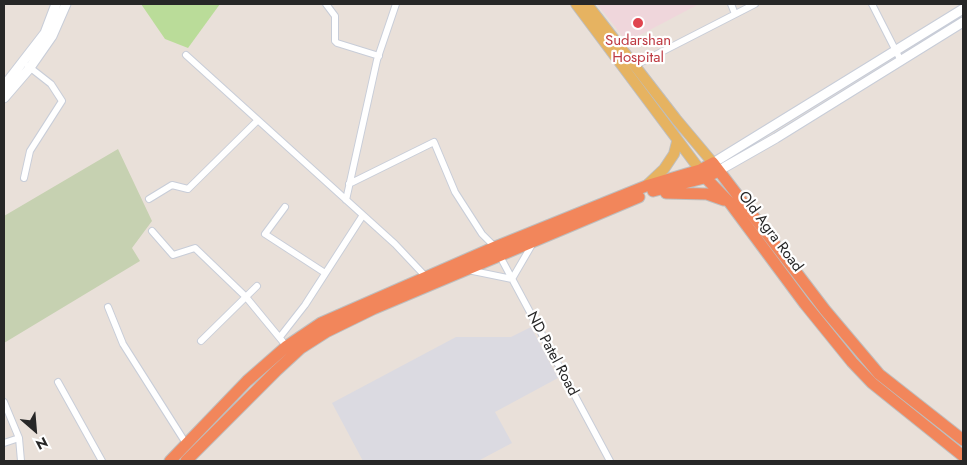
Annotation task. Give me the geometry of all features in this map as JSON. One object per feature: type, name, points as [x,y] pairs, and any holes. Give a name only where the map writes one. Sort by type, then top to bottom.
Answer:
[{"type":"highway","points":[[170,461],[247,381],[287,346],[321,323],[430,281],[648,189],[702,174],[715,167]]},
{"type":"highway","name":"Old Agra Road","points":[[715,167],[842,331],[879,374],[963,440]]},
{"type":"highway","name":"Old Agra Road","points":[[702,174],[730,203],[805,304],[872,384],[963,456]]},
{"type":"highway","points":[[430,281],[468,270],[498,252],[533,243],[648,189],[707,194],[730,203]]},
{"type":"highway","points":[[186,461],[196,452],[287,346]]},
{"type":"main road","points":[[4,98],[45,33],[56,4]]},
{"type":"main road","points":[[4,86],[52,36],[66,4]]},
{"type":"main road","name":"Old Agra Road","points":[[576,4],[702,174]]},
{"type":"main road","name":"Old Agra Road","points":[[587,4],[715,167]]},
{"type":"main road","points":[[715,167],[963,9]]},
{"type":"main road","points":[[715,167],[776,138],[963,22]]},
{"type":"main road","points":[[648,189],[674,154],[677,142]]},
{"type":"street","points":[[326,4],[335,16],[335,40],[337,43],[379,56]]},
{"type":"street","points":[[346,200],[379,56],[396,4]]},
{"type":"street","points":[[731,4],[735,14]]},
{"type":"street","points":[[636,65],[755,4]]},
{"type":"street","points":[[872,4],[901,61]]},
{"type":"street","points":[[186,56],[363,214],[430,281]]},
{"type":"street","points":[[24,178],[30,151],[62,101],[51,84],[26,65]]},
{"type":"street","points":[[149,199],[172,185],[188,189],[258,120]]},
{"type":"street","name":"ND Patel Road","points":[[350,184],[433,142],[455,192],[482,234],[498,252],[610,461]]},
{"type":"street","points":[[285,207],[265,234],[325,273]]},
{"type":"street","points":[[152,232],[173,255],[195,248],[246,297],[287,346],[305,305],[363,214]]},
{"type":"street","points":[[468,270],[512,279],[533,243]]},
{"type":"street","points":[[201,340],[257,286]]},
{"type":"street","points":[[108,307],[124,344],[186,444],[196,452]]},
{"type":"street","points":[[58,382],[102,461]]},
{"type":"street","points":[[4,402],[7,418],[19,438],[21,461],[25,461]]},
{"type":"street","points":[[4,443],[19,438]]},
{"type":"shaded area","name":"Sudarshan Hospital","points":[[597,4],[699,4],[627,42]]},
{"type":"shaded area","points":[[531,327],[558,378],[495,412],[512,443],[478,461],[363,461],[332,403],[456,337],[511,337]]},
{"type":"green space","points":[[141,4],[220,4],[188,48],[165,39]]},
{"type":"green space","points":[[118,149],[152,221],[132,248],[140,261],[4,343],[4,216]]},
{"type":"place","name":"Sudarshan Hospital","points":[[638,23]]}]
